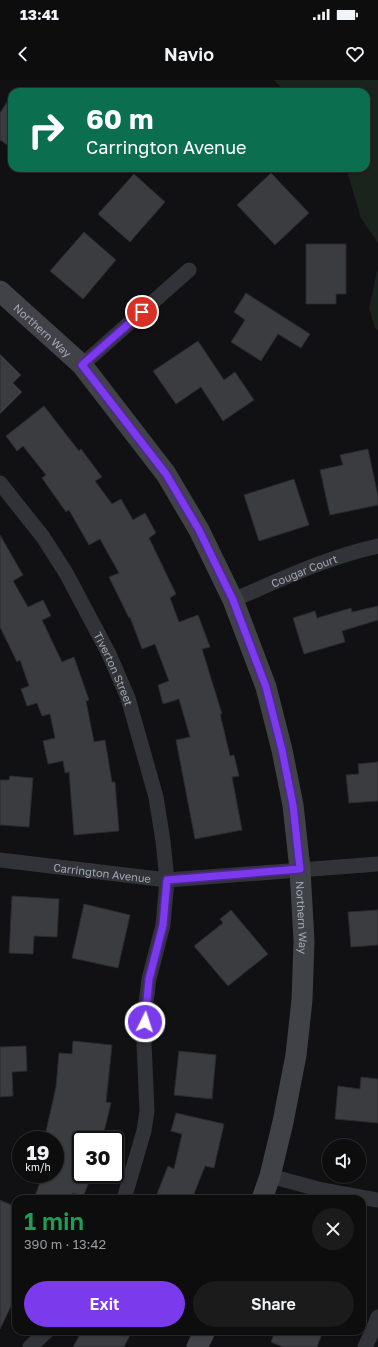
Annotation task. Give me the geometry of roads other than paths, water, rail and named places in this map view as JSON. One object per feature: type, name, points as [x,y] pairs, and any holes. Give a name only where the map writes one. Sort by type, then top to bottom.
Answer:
[{"type":"street","points":[[82,365],[190,270]]},
{"type":"street","name":"Northern Way","points":[[0,291],[82,365],[166,474],[199,530],[233,600],[266,687],[282,750],[293,805],[300,869],[304,940],[302,1000],[296,1055],[283,1122],[270,1176],[263,1195]]},
{"type":"street","name":"Tiverton Street","points":[[0,483],[43,537],[66,573],[109,654],[128,698],[156,797],[167,880],[163,925],[149,979],[145,1011],[144,1043],[147,1111],[144,1131],[125,1195]]},
{"type":"street","name":"Cougar Court","points":[[233,600],[320,564],[378,546]]},
{"type":"street","name":"Carrington Avenue","points":[[0,860],[167,880],[378,864]]},
{"type":"street","points":[[270,1176],[322,1190],[350,1195]]},
{"type":"street","points":[[366,1198],[378,1200]]},
{"type":"street","points":[[365,1347],[378,1317]]},
{"type":"street","points":[[30,1347],[43,1335]]},
{"type":"street","points":[[197,1347],[203,1335]]}]
